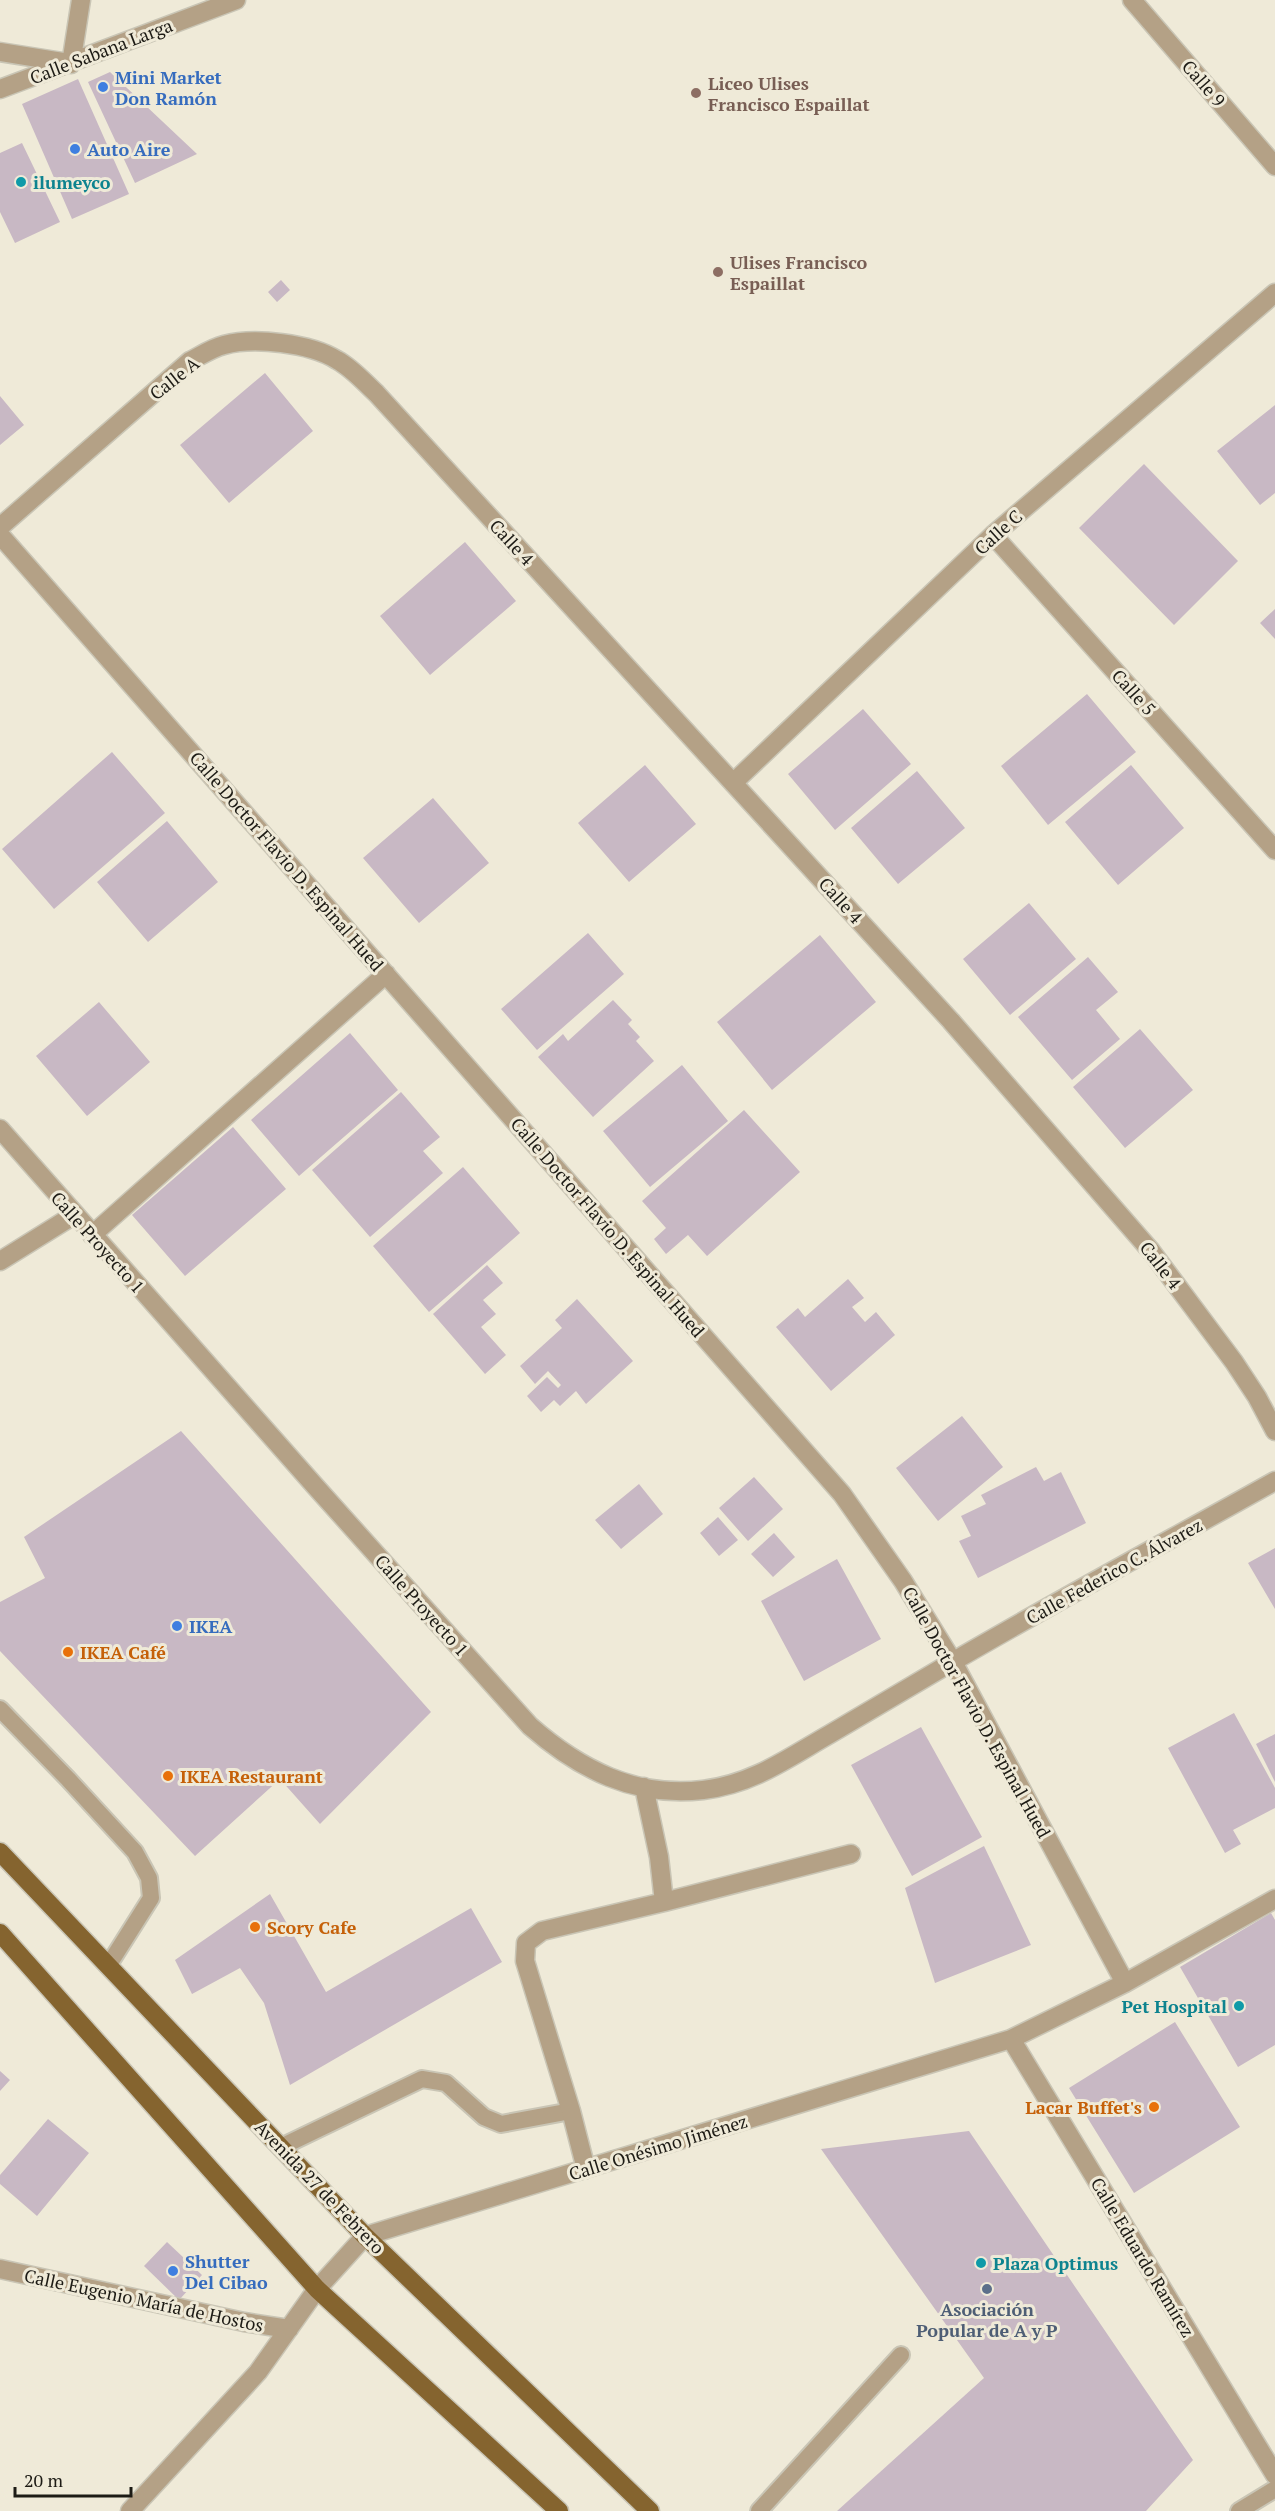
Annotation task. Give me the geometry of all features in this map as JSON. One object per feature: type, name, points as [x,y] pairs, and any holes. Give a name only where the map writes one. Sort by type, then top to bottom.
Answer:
[{"type":"main road","name":"Avenida 27 de Febrero","points":[[0,1852],[365,2236],[650,2511]]},
{"type":"main road","points":[[0,1933],[317,2289],[559,2511]]},
{"type":"street","points":[[0,52],[71,64],[81,0]]},
{"type":"street","name":"Calle Sabana Larga","points":[[0,89],[236,0]]},
{"type":"street","name":"Calle 9","points":[[1132,0],[1275,166]]},
{"type":"street","name":"Calle C","points":[[733,783],[993,535],[1275,293]]},
{"type":"street","name":"Calle A","points":[[0,527],[190,361],[221,345],[248,340],[297,345],[315,350],[345,364],[376,393]]},
{"type":"street","name":"Calle 4","points":[[376,393],[951,1021],[1151,1251],[1234,1362],[1257,1397],[1275,1431]]},
{"type":"street","name":"Calle Doctor Flavio D. Espinal Hued","points":[[0,535],[842,1494],[903,1581],[953,1662],[1125,1983]]},
{"type":"street","name":"Calle 5","points":[[993,535],[1275,850]]},
{"type":"street","points":[[92,1235],[386,974]]},
{"type":"street","name":"Calle Proyecto 1","points":[[0,1130],[530,1725],[554,1747],[581,1765],[612,1779],[644,1787],[671,1790],[702,1790],[755,1777],[953,1662]]},
{"type":"street","points":[[0,1261],[74,1215]]},
{"type":"street","name":"Calle Federico C. Álvarez","points":[[953,1662],[1275,1481]]},
{"type":"street","points":[[644,1787],[659,1857],[664,1902]]},
{"type":"street","points":[[586,2169],[572,2111],[525,1961],[526,1943],[542,1931],[851,1854]]},
{"type":"street","name":"Calle Onésimo Jiménez","points":[[365,2236],[1011,2039],[1125,1983],[1275,1899]]},
{"type":"street","name":"Calle Eduardo Ramírez","points":[[1011,2039],[1275,2475]]},
{"type":"street","points":[[129,2511],[258,2373],[317,2289],[365,2236]]},
{"type":"street","name":"Calle Eugenio María de Hostos","points":[[0,2270],[244,2322],[288,2329]]},
{"type":"lane","points":[[0,1708],[135,1852],[149,1878],[151,1898],[108,1966]]},
{"type":"lane","points":[[281,2147],[422,2079],[446,2083],[484,2117],[501,2124],[572,2111]]},
{"type":"lane","points":[[759,2511],[901,2355]]},
{"type":"lane","points":[[1239,2511],[1275,2489]]},
{"type":"building","points":[[110,72],[197,154],[135,183],[88,82]]},
{"type":"building","name":"Auto Aire","points":[[78,79],[129,194],[72,219],[22,104]]},
{"type":"building","name":"ilumeyco","points":[[22,143],[60,222],[15,243],[0,212],[0,153]]},
{"type":"building","points":[[281,280],[290,290],[277,302],[268,292]]},
{"type":"building","points":[[265,373],[313,431],[229,503],[180,445]]},
{"type":"building","points":[[0,396],[24,425],[0,445]]},
{"type":"building","points":[[1275,405],[1275,493],[1260,505],[1217,451]]},
{"type":"building","points":[[1144,464],[1238,561],[1174,625],[1079,528]]},
{"type":"building","points":[[465,542],[516,601],[430,675],[380,616]]},
{"type":"building","points":[[1275,609],[1275,639],[1260,623]]},
{"type":"building","points":[[1087,694],[1136,752],[1048,825],[1001,766]]},
{"type":"building","points":[[863,709],[911,764],[835,830],[788,774]]},
{"type":"building","points":[[112,752],[165,813],[54,909],[2,849]]},
{"type":"building","points":[[645,765],[696,824],[629,882],[578,823]]},
{"type":"building","points":[[1131,765],[1184,828],[1118,885],[1065,822]]},
{"type":"building","points":[[917,771],[965,828],[898,884],[851,828]]},
{"type":"building","points":[[433,798],[489,863],[419,923],[363,858]]},
{"type":"building","points":[[167,821],[218,882],[148,942],[97,882]]},
{"type":"building","points":[[1029,903],[1076,959],[1010,1015],[963,959]]},
{"type":"building","points":[[588,933],[624,974],[537,1050],[501,1009]]},
{"type":"building","points":[[820,935],[876,1002],[772,1090],[717,1022]]},
{"type":"building","points":[[1088,957],[1118,992],[1096,1010],[1120,1039],[1072,1080],[1018,1017]]},
{"type":"building","points":[[613,1000],[632,1020],[628,1024],[640,1037],[636,1041],[654,1061],[593,1117],[538,1057],[563,1034],[568,1041]]},
{"type":"building","points":[[99,1002],[150,1062],[87,1116],[36,1056]]},
{"type":"building","points":[[1140,1029],[1193,1090],[1125,1148],[1073,1087]]},
{"type":"building","points":[[350,1033],[398,1090],[299,1176],[251,1120]]},
{"type":"building","points":[[682,1065],[728,1121],[650,1187],[603,1131]]},
{"type":"building","points":[[401,1092],[440,1137],[423,1151],[443,1173],[370,1237],[312,1170]]},
{"type":"building","points":[[744,1110],[800,1172],[707,1256],[688,1235],[666,1254],[654,1239],[666,1228],[642,1201]]},
{"type":"building","points":[[233,1127],[286,1189],[185,1276],[132,1215]]},
{"type":"building","points":[[463,1167],[520,1233],[429,1312],[373,1246]]},
{"type":"building","points":[[487,1265],[503,1283],[483,1300],[496,1314],[481,1327],[506,1355],[485,1374],[433,1314]]},
{"type":"building","points":[[848,1279],[864,1298],[852,1307],[865,1322],[876,1312],[895,1335],[831,1391],[776,1327],[798,1308],[805,1317]]},
{"type":"building","points":[[577,1299],[633,1361],[586,1404],[576,1391],[560,1406],[554,1400],[541,1412],[527,1396],[547,1377],[558,1388],[561,1385],[548,1371],[535,1384],[520,1366],[562,1328],[555,1320]]},
{"type":"building","points":[[962,1416],[1003,1467],[938,1521],[896,1468]]},
{"type":"building","name":"IKEA","points":[[181,1431],[431,1712],[320,1824],[280,1779],[195,1856],[0,1651],[0,1602],[45,1578],[24,1537]]},
{"type":"building","points":[[1036,1467],[1044,1481],[1061,1472],[1086,1523],[978,1578],[959,1541],[971,1536],[961,1516],[986,1504],[981,1495]]},
{"type":"building","points":[[754,1477],[783,1509],[748,1541],[719,1508]]},
{"type":"building","points":[[639,1484],[663,1514],[621,1549],[595,1520]]},
{"type":"building","points":[[718,1517],[738,1540],[719,1556],[700,1533]]},
{"type":"building","points":[[774,1533],[795,1557],[773,1577],[751,1554]]},
{"type":"building","points":[[1275,1548],[1275,1609],[1248,1563]]},
{"type":"building","points":[[837,1559],[881,1639],[804,1681],[761,1601]]},
{"type":"building","points":[[1234,1713],[1275,1788],[1275,1808],[1233,1830],[1241,1844],[1225,1853],[1168,1748]]},
{"type":"building","points":[[921,1727],[982,1837],[912,1876],[851,1765]]},
{"type":"building","points":[[1275,1734],[1275,1782],[1256,1744]]},
{"type":"building","points":[[984,1846],[1031,1945],[935,1983],[905,1888]]},
{"type":"building","points":[[270,1894],[326,1992],[471,1908],[502,1962],[290,2085],[264,2003],[240,1968],[192,1994],[175,1960]]},
{"type":"building","name":"Pet Hospital","points":[[1271,1913],[1275,1920],[1275,2045],[1238,2067],[1180,1967]]},
{"type":"building","name":"Lacar Buffet's","points":[[1175,2022],[1240,2127],[1134,2193],[1069,2088]]},
{"type":"building","points":[[0,2071],[10,2080],[0,2091]]},
{"type":"building","points":[[48,2119],[89,2153],[37,2216],[0,2184],[0,2175]]},
{"type":"building","name":"Plaza Optimus","points":[[969,2131],[1193,2460],[1146,2511],[837,2511],[984,2378],[821,2149]]},
{"type":"building","name":"Shutter Del Cibao","points":[[167,2242],[202,2275],[179,2300],[144,2266]]},
{"type":"place","name":"Mini Market Don Ramón","points":[[103,87]]},
{"type":"place","name":"Liceo Ulises Francisco Espaillat","points":[[696,93]]},
{"type":"place","name":"Auto Aire","points":[[75,149]]},
{"type":"place","name":"ilumeyco","points":[[21,182]]},
{"type":"place","name":"Ulises Francisco Espaillat","points":[[718,272]]},
{"type":"place","name":"IKEA","points":[[177,1626]]},
{"type":"place","name":"IKEA Café","points":[[68,1652]]},
{"type":"place","name":"IKEA Restaurant","points":[[168,1776]]},
{"type":"place","name":"Scory Cafe","points":[[255,1927]]},
{"type":"place","name":"Pet Hospital","points":[[1239,2006]]},
{"type":"place","name":"Lacar Buffet's","points":[[1154,2107]]},
{"type":"place","name":"Plaza Optimus","points":[[981,2263]]},
{"type":"place","name":"Shutter Del Cibao","points":[[173,2271]]},
{"type":"place","name":"Asociación Popular de A y P","points":[[987,2289]]}]
